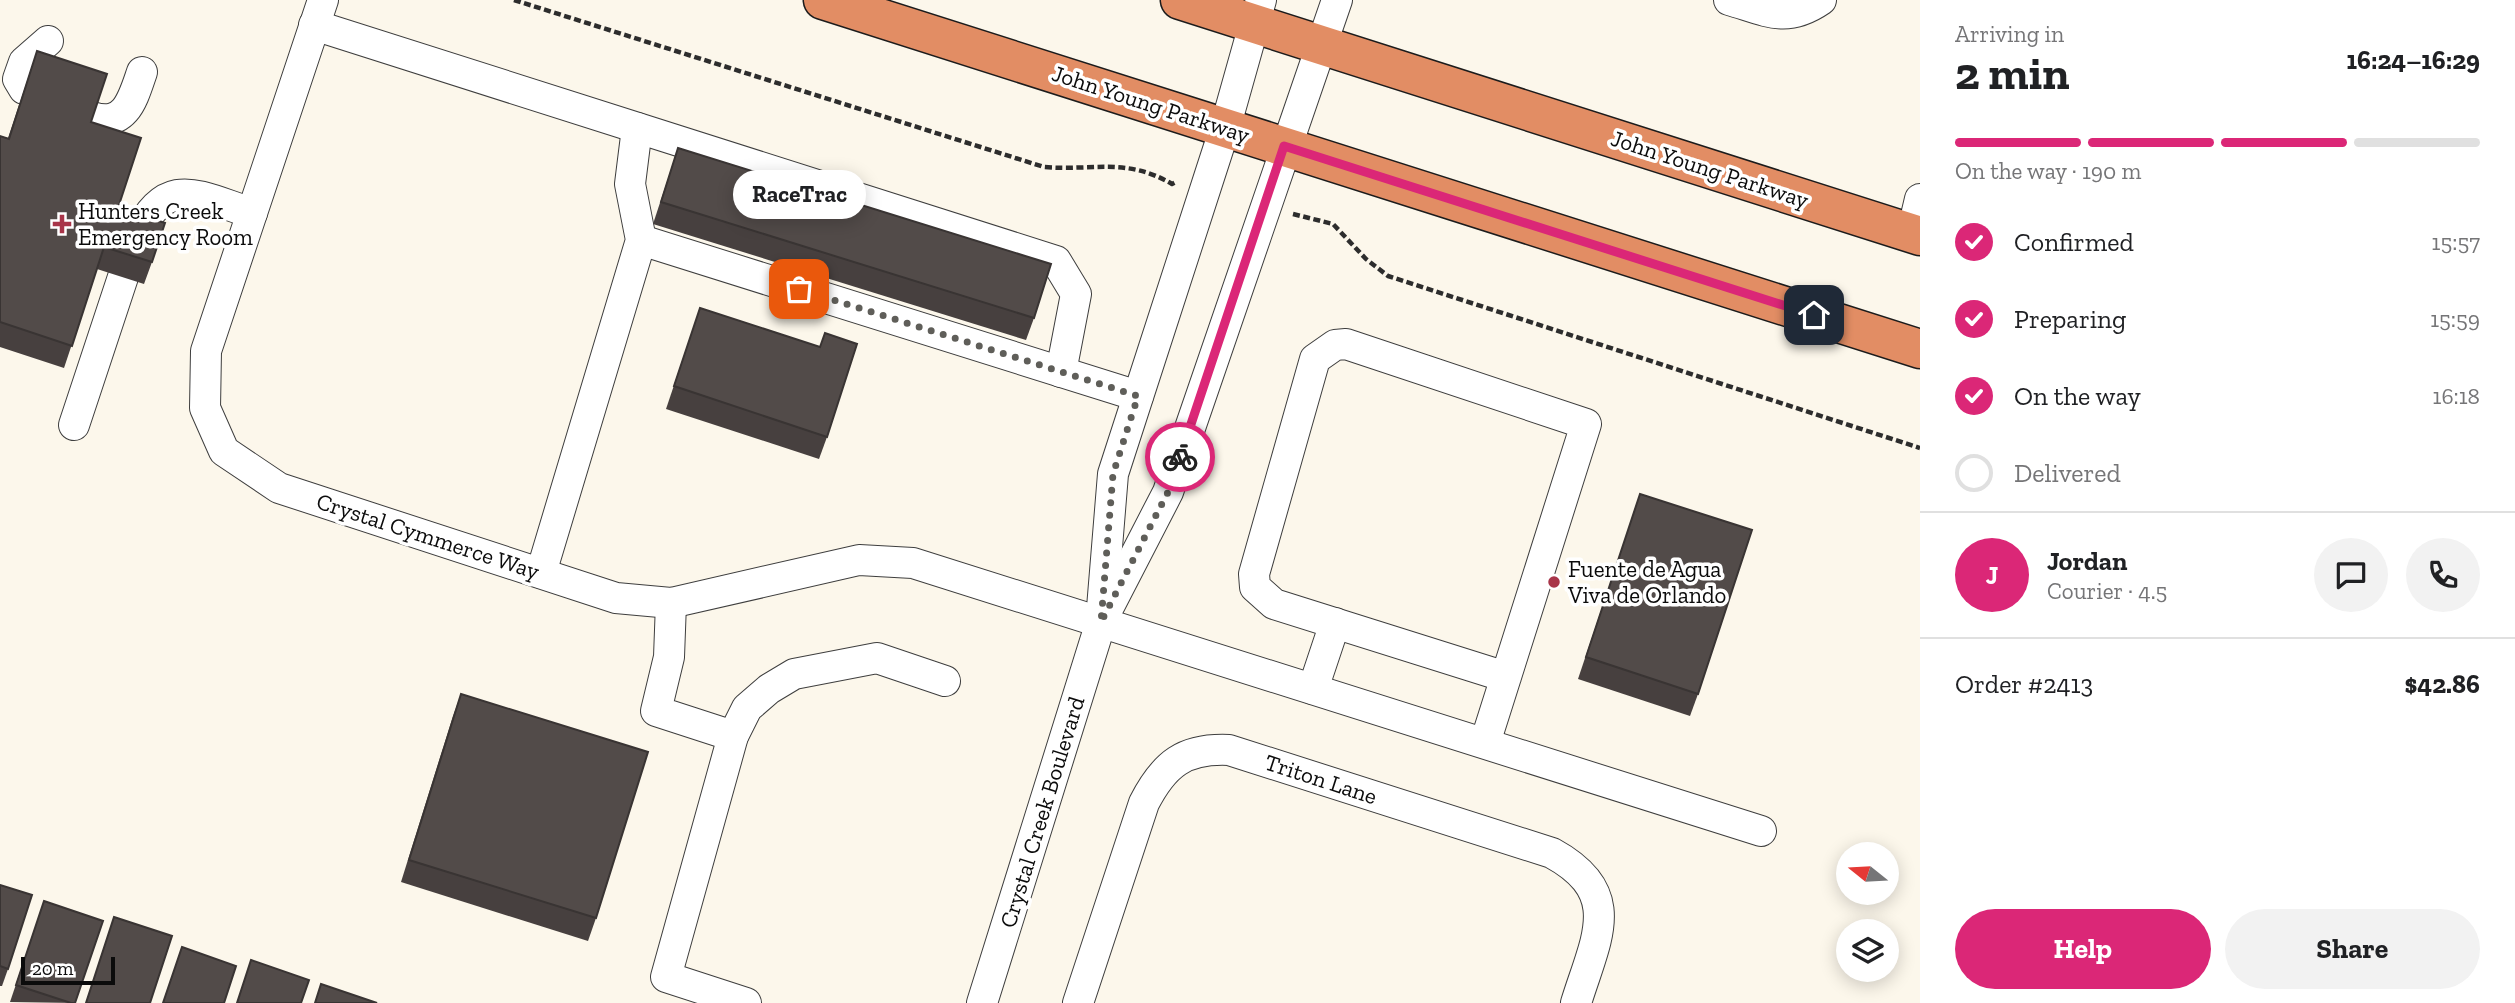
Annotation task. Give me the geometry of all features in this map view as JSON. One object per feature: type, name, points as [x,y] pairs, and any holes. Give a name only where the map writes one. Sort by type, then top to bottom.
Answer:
[{"type":"highway","name":"John Young Parkway","points":[[823,0],[1920,349]]},
{"type":"highway","name":"John Young Parkway","points":[[1180,0],[1257,12],[1321,46],[1917,223]]},
{"type":"street","name":"Crystal Creek Boulevard","points":[[982,1003],[1101,622],[1168,492],[1284,146],[1337,0]]},
{"type":"street","points":[[1729,0],[1783,16],[1805,11],[1821,0]]},
{"type":"street","name":"Crystal Creek Boulevard","points":[[1101,622],[1113,474],[1225,128],[1257,12]]},
{"type":"street","points":[[318,13],[637,128],[1056,261],[1076,294],[1061,372]]},
{"type":"street","name":"Crystal Cymmerce Way","points":[[318,13],[206,351],[205,408],[224,451],[279,488],[616,597],[671,603],[859,560],[913,563],[1761,831]]},
{"type":"street","points":[[24,89],[18,79],[24,62],[48,41]]},
{"type":"street","points":[[92,117],[103,121],[129,109],[142,72]]},
{"type":"street","points":[[541,573],[641,240],[630,184],[637,128]]},
{"type":"street","points":[[136,238],[144,219],[163,199],[184,192],[252,213]]},
{"type":"street","points":[[641,240],[1138,396]]},
{"type":"street","points":[[74,425],[122,277]]},
{"type":"street","points":[[1485,743],[1506,677],[1586,424],[1346,344],[1335,345],[1315,359],[1254,574],[1255,587],[1274,604],[1506,677]]},
{"type":"street","points":[[671,603],[669,657],[656,711],[733,736]]},
{"type":"street","points":[[1313,689],[1335,623]]},
{"type":"street","points":[[746,1003],[666,977],[733,736],[747,708],[769,689],[794,674],[877,658],[945,681]]},
{"type":"street","name":"Triton Lane","points":[[1078,1003],[1144,803],[1157,778],[1180,758],[1204,749],[1229,750],[1552,853],[1577,867],[1594,889],[1600,911],[1598,934],[1576,1003]]},
{"type":"path","points":[[514,0],[1044,167],[1078,170],[1138,168],[1172,184],[1177,181]]},
{"type":"path","points":[[1289,212],[1333,224],[1366,259],[1388,276],[1920,447]]},
{"type":"building","points":[[37,51],[107,74],[91,122],[141,138],[118,208],[165,223],[152,262],[104,247],[72,346],[0,322],[0,136],[9,139]]},
{"type":"building","points":[[678,148],[1051,264],[1034,318],[661,202]]},
{"type":"building","points":[[700,308],[820,347],[825,333],[857,344],[827,437],[674,386]]},
{"type":"building","points":[[1640,494],[1752,530],[1698,694],[1586,657]]},
{"type":"building","points":[[461,694],[648,752],[596,918],[409,860]]},
{"type":"building","points":[[0,885],[32,895],[8,969],[0,966]]},
{"type":"building","points":[[44,901],[103,921],[75,1003],[16,985]]},
{"type":"building","points":[[114,917],[172,936],[150,1003],[86,1003]]},
{"type":"building","points":[[182,947],[236,966],[224,1003],[163,1003]]},
{"type":"building","points":[[251,960],[309,980],[301,1003],[237,1003]]},
{"type":"building","points":[[321,984],[377,1003],[315,1003]]},
{"type":"way so far","points":[[799,289],[1138,396],[1113,474],[1101,622],[1168,492],[1180,457]]},
{"type":"place","name":"Hunters Creek Emergency Room","points":[[62,224]]},
{"type":"place","name":"RaceTrac","points":[[799,289]]},
{"type":"place","name":"Fuente de Agua Viva de Orlando","points":[[1554,582]]},
{"type":"route","points":[[1180,457],[1284,146],[1814,315]]}]
